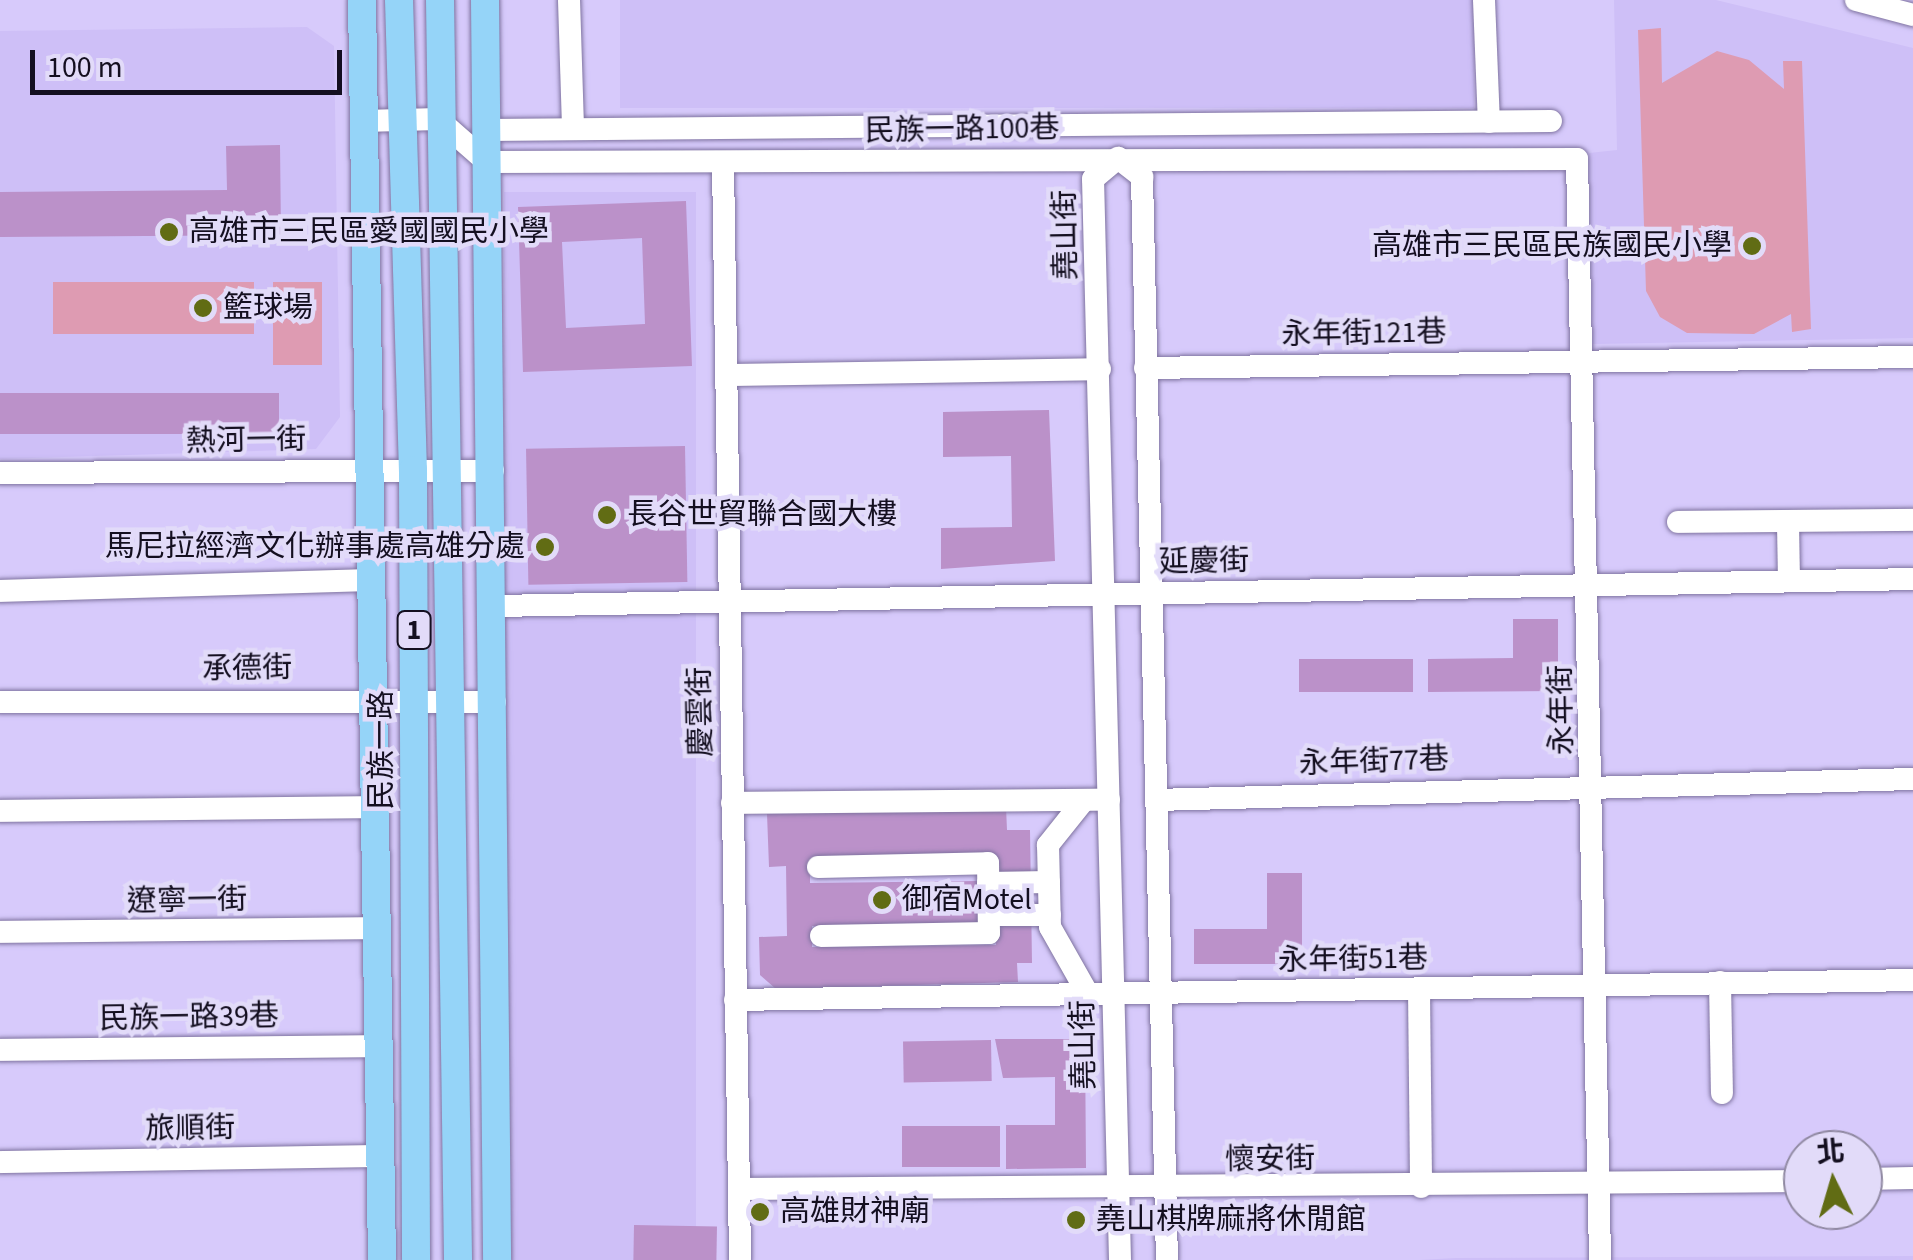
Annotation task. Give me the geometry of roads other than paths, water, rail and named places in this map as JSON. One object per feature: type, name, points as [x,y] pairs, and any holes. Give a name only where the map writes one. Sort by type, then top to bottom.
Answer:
[{"type":"main road","name":"民族一路","points":[[362,0],[364,470],[382,1260]]},
{"type":"main road","name":"民族一路","points":[[399,0],[413,470],[416,1260]]},
{"type":"main road","name":"1","points":[[440,0],[438,120],[450,469],[458,1260]]},
{"type":"main road","points":[[484,0],[496,606],[497,1260]]},
{"type":"street","points":[[568,0],[573,128]]},
{"type":"street","points":[[1484,0],[1489,122]]},
{"type":"street","points":[[1856,0],[1913,15]]},
{"type":"street","points":[[362,121],[438,120],[487,162]]},
{"type":"street","points":[[486,130],[1551,121]]},
{"type":"street","points":[[1117,125],[1118,158],[1142,177],[1167,1260]]},
{"type":"street","name":"堯山街","points":[[1118,158],[1093,178],[1109,800],[1101,996],[1120,1260]]},
{"type":"street","name":"民族一路100巷","points":[[487,162],[1578,159]]},
{"type":"street","name":"永年街","points":[[1578,159],[1594,784],[1600,1260]]},
{"type":"street","name":"慶雲街","points":[[723,163],[740,1260]]},
{"type":"street","name":"永年街121巷","points":[[1145,368],[1913,357]]},
{"type":"street","points":[[727,375],[1100,369]]},
{"type":"street","name":"熱河一街","points":[[0,473],[494,470]]},
{"type":"street","points":[[1678,522],[1913,520]]},
{"type":"street","points":[[1788,524],[1789,581]]},
{"type":"street","name":"延慶街","points":[[496,606],[1913,579]]},
{"type":"street","points":[[0,591],[368,580]]},
{"type":"street","name":"承德街","points":[[0,702],[414,698],[495,702]]},
{"type":"street","name":"永年街77巷","points":[[1156,800],[1594,784],[1913,779]]},
{"type":"street","points":[[1084,800],[1048,845],[1050,915],[1058,951],[1101,996]]},
{"type":"street","points":[[732,803],[1109,800]]},
{"type":"street","points":[[0,811],[373,807]]},
{"type":"street","points":[[818,867],[988,864],[989,932],[820,936]]},
{"type":"street","points":[[988,883],[1048,882]]},
{"type":"street","points":[[989,915],[1050,915]]},
{"type":"street","name":"遼寧一街","points":[[0,932],[375,928]]},
{"type":"street","name":"永年街51巷","points":[[736,1000],[1913,980]]},
{"type":"street","points":[[1720,982],[1722,1092]]},
{"type":"street","points":[[1419,990],[1420,1188]]},
{"type":"street","name":"民族一路39巷","points":[[0,1050],[378,1046]]},
{"type":"street","name":"旅順街","points":[[0,1162],[380,1156]]},
{"type":"street","points":[[1883,1179],[1913,1178]]},
{"type":"street","name":"懷安街","points":[[738,1189],[1118,1192],[1783,1181]]},
{"type":"place","name":"高雄市三民區愛國國民小學","points":[[169,232]]},
{"type":"place","name":"高雄市三民區民族國民小學","points":[[1752,246]]},
{"type":"place","name":"籃球場","points":[[203,308]]},
{"type":"place","name":"長谷世貿聯合國大樓","points":[[607,515]]},
{"type":"place","name":"馬尼拉經濟文化辦事處高雄分處","points":[[545,547]]},
{"type":"place","name":"御宿Motel","points":[[882,900]]},
{"type":"place","name":"高雄財神廟","points":[[760,1212]]},
{"type":"place","name":"堯山棋牌麻將休閒館","points":[[1076,1220]]}]
